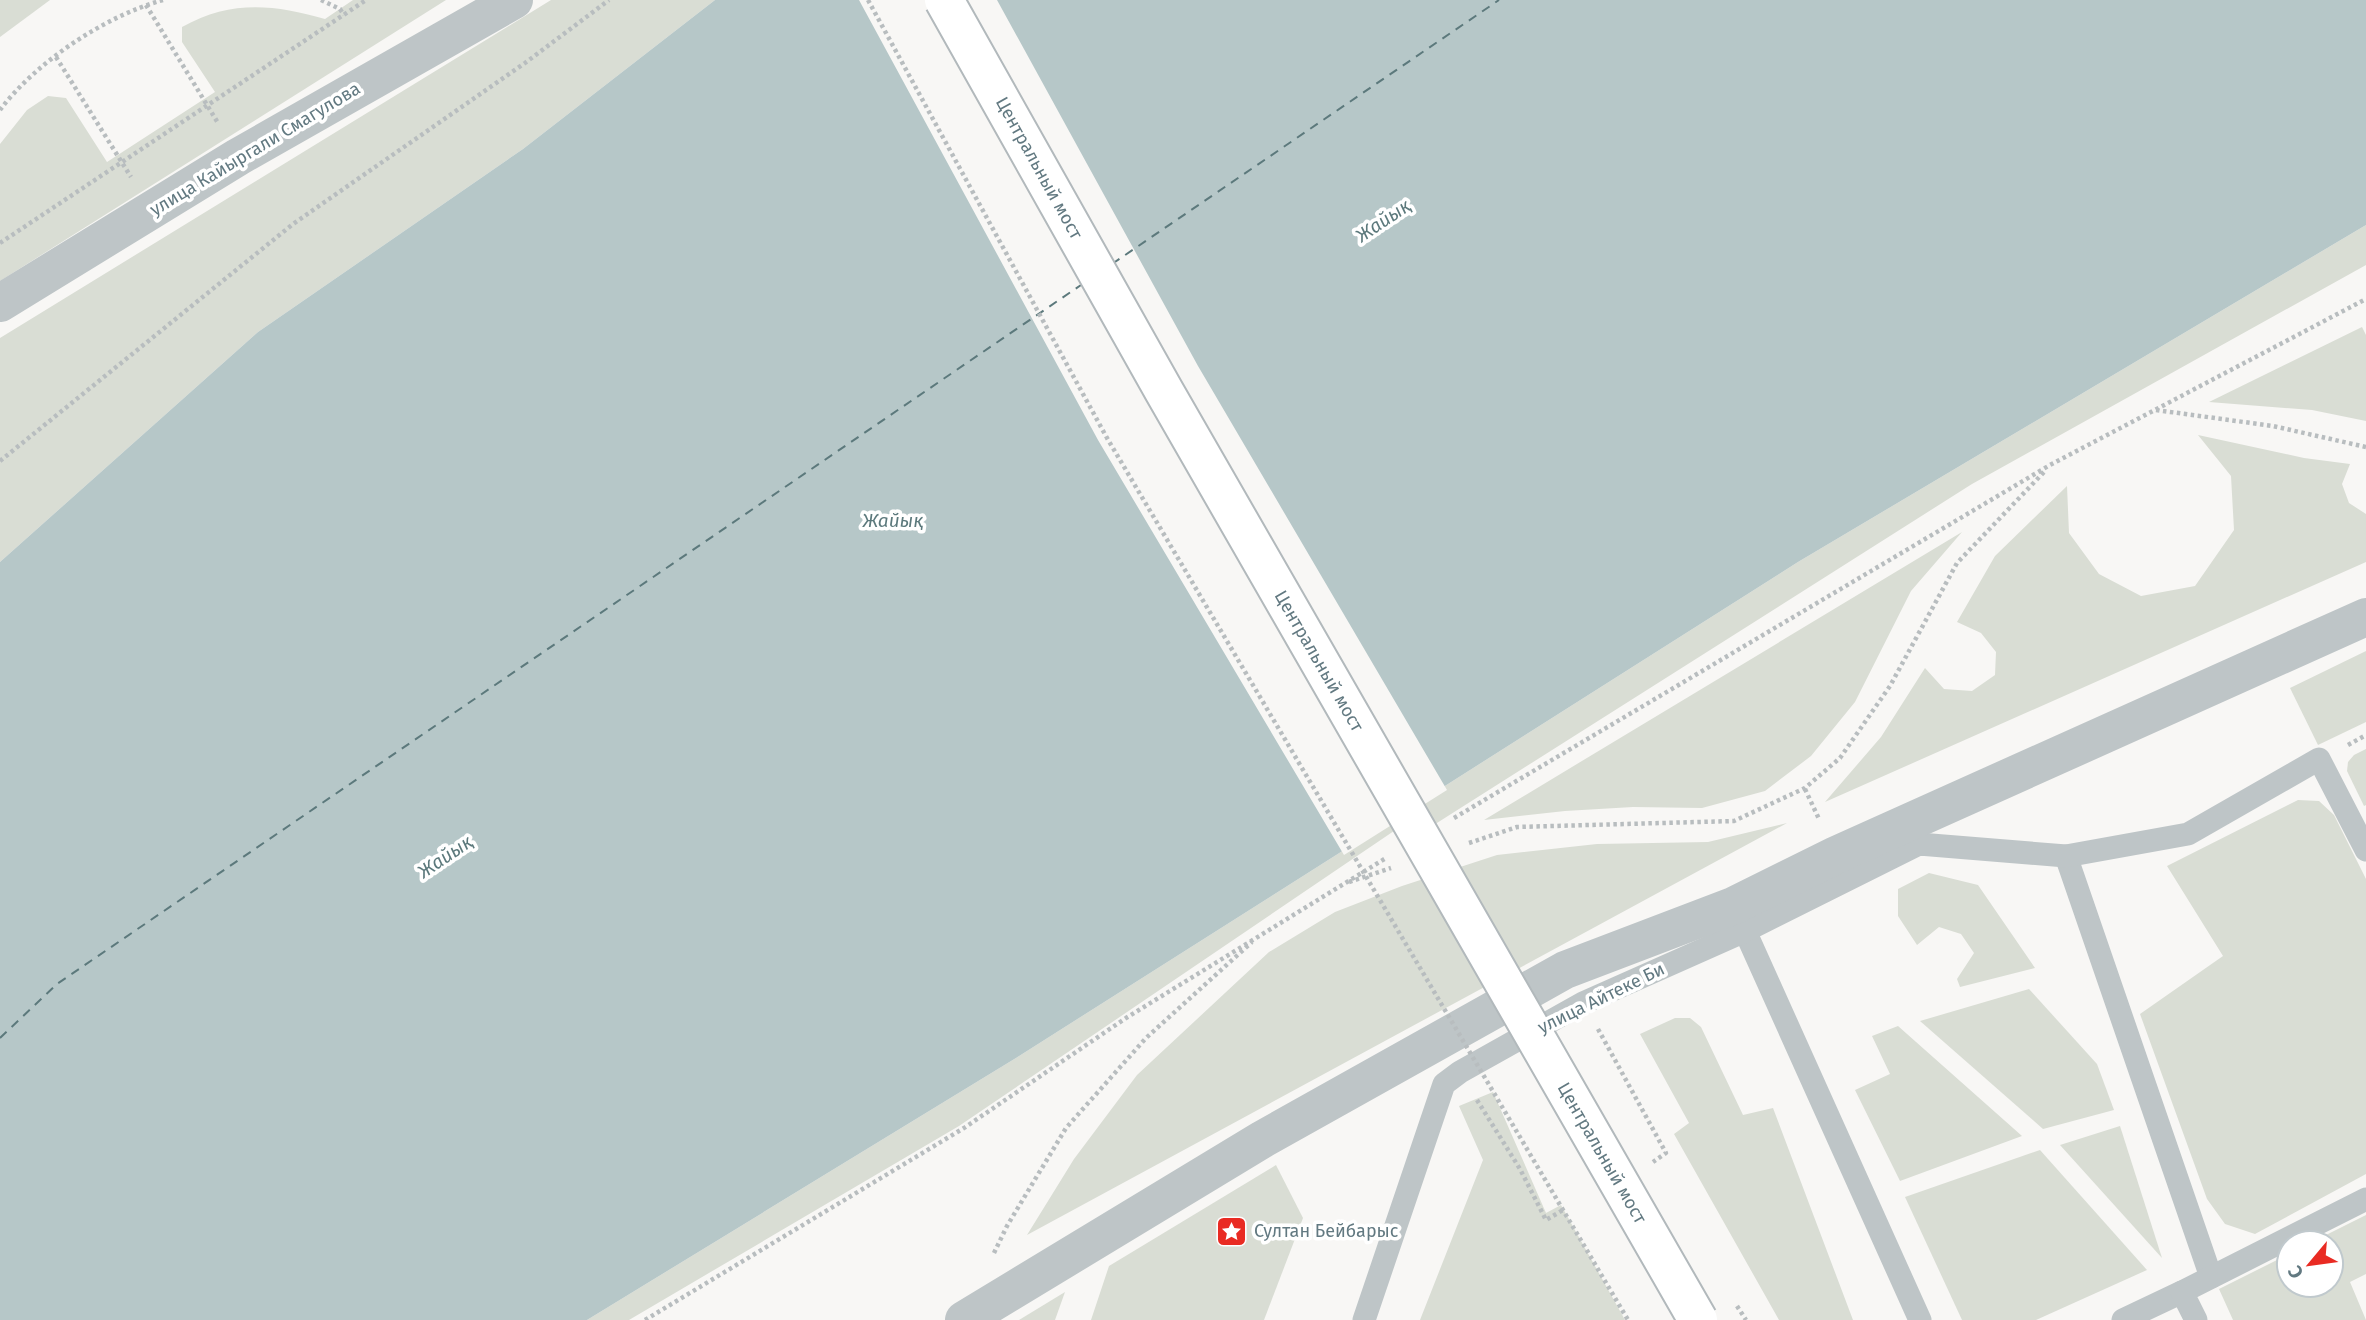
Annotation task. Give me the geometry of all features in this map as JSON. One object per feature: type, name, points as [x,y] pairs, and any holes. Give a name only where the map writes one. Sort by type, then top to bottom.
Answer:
[{"type":"main road","name":"Центральный мост","points":[[944,0],[1164,391],[1698,1320]]},
{"type":"street","name":"улица Кайыргали Смагулова","points":[[0,303],[239,157],[514,0]]},
{"type":"street","points":[[964,1320],[1263,1139],[1565,970],[1733,906],[1836,855],[2366,617]]},
{"type":"lane","name":"улица Айтеке Би","points":[[1460,1072],[1583,1003],[1745,930],[1919,845],[2066,856],[2188,835],[2319,760],[2366,850]]},
{"type":"lane","points":[[2066,856],[2211,1278]]},
{"type":"lane","points":[[1745,930],[1920,1320]]},
{"type":"lane","points":[[1364,1320],[1444,1084],[1460,1072]]},
{"type":"lane","points":[[2123,1320],[2366,1199]]},
{"type":"lane","points":[[2182,1292],[2196,1320]]},
{"type":"path","points":[[0,110],[14,91],[56,56],[99,27],[163,0]]},
{"type":"path","points":[[321,0],[340,9],[344,15]]},
{"type":"path","points":[[0,243],[366,0]]},
{"type":"path","points":[[0,461],[293,224],[525,63],[609,0]]},
{"type":"path","points":[[869,0],[1107,438],[1629,1320]]},
{"type":"path","points":[[146,5],[239,157]]},
{"type":"path","points":[[56,56],[152,211]]},
{"type":"path","points":[[1450,820],[2050,465],[2366,299]]},
{"type":"path","points":[[2155,410],[2273,426],[2366,447]]},
{"type":"path","points":[[1467,844],[1517,827],[1734,821],[1805,788],[1840,758],[1890,686],[1957,563],[2050,465]]},
{"type":"path","points":[[645,1320],[964,1128],[1126,1018],[1390,856]]},
{"type":"path","points":[[1342,884],[1392,868]]},
{"type":"path","points":[[990,1261],[1007,1226],[1066,1128],[1146,1038],[1262,933]]},
{"type":"path","points":[[1583,1003],[1667,1153],[1653,1162]]},
{"type":"path","points":[[1460,1072],[1520,1169],[1546,1220],[1563,1210]]},
{"type":"shaded area","points":[[0,0],[50,0],[0,37]]},
{"type":"shaded area","points":[[353,0],[446,0],[0,281],[0,144],[27,110],[48,96],[66,98],[107,162],[215,92],[182,42],[182,27],[217,12],[252,7],[287,10],[325,19]]},
{"type":"shaded area","points":[[551,0],[715,0],[523,149],[258,332],[0,562],[0,338]]},
{"type":"shaded area","points":[[2366,225],[2366,265],[1972,484],[1429,828],[1419,814],[959,1126],[629,1320],[587,1320],[1016,1058],[1798,562]]},
{"type":"shaded area","points":[[2362,327],[2366,335],[2366,421],[2312,410],[2209,402]]},
{"type":"shaded area","points":[[2198,435],[2304,458],[2350,464],[2342,484],[2349,503],[2366,514],[2366,562],[1825,802],[1881,737],[1925,668],[1944,689],[1972,691],[1995,675],[1996,652],[1981,633],[1957,622],[1995,556],[2067,486],[2069,533],[2099,574],[2141,596],[2195,586],[2234,530],[2231,476]]},
{"type":"shaded area","points":[[1962,532],[1911,591],[1855,702],[1811,756],[1765,791],[1702,808],[1633,807],[1484,820]]},
{"type":"shaded area","points":[[2366,651],[2366,722],[2318,745],[2290,688]]},
{"type":"shaded area","points":[[2366,749],[2364,806],[2347,771],[2348,762],[2354,755]]},
{"type":"shaded area","points":[[2298,800],[2319,801],[2334,815],[2366,879],[2366,1174],[2255,1234],[2225,1224],[2207,1199],[2140,1014],[2223,956],[2167,866]]},
{"type":"shaded area","points":[[1787,823],[1027,1235],[1074,1159],[1137,1075],[1269,952],[1335,912],[1402,886],[1497,855],[1597,844],[1708,842]]},
{"type":"shaded area","points":[[1929,873],[1978,885],[2035,968],[1960,987],[1957,979],[1974,953],[1961,934],[1939,927],[1917,945],[1898,916],[1898,889]]},
{"type":"shaded area","points":[[2029,989],[2097,1064],[2114,1110],[2043,1129],[1920,1021]]},
{"type":"shaded area","points":[[1675,1018],[1690,1018],[1701,1027],[1743,1115],[1773,1108],[1853,1320],[1779,1320],[1674,1134],[1689,1123],[1640,1034]]},
{"type":"shaded area","points":[[1898,1026],[2022,1136],[1900,1181],[1855,1090],[1890,1074],[1872,1036]]},
{"type":"shaded area","points":[[1493,1092],[1546,1213],[1561,1205],[1625,1320],[1420,1320],[1483,1160],[1459,1106]]},
{"type":"shaded area","points":[[2120,1126],[2162,1258],[2060,1145]]},
{"type":"shaded area","points":[[2040,1150],[2147,1270],[2036,1320],[1962,1320],[1905,1197]]},
{"type":"shaded area","points":[[1276,1165],[1303,1218],[1264,1320],[1091,1320],[1109,1266]]},
{"type":"shaded area","points":[[2366,1215],[2366,1274],[2350,1282],[2366,1320],[2233,1320],[2219,1289],[2275,1261],[2275,1299],[2345,1299],[2345,1229],[2338,1229]]},
{"type":"shaded area","points":[[1065,1292],[1055,1320],[1019,1320]]},
{"type":"water","name":"Жайық","points":[[715,0],[2366,0],[2366,225],[1798,562],[1016,1058],[587,1320],[0,1320],[0,562],[258,332],[523,149]]},
{"type":"pier","points":[[859,0],[997,0],[1198,366],[1447,790],[1344,855],[1098,440]]},
{"type":"ferry route","points":[[1112,264],[1499,0]]},
{"type":"ferry route","points":[[0,1038],[57,984],[1081,285]]},
{"type":"place","name":"Султан Бейбарыс","points":[[1231,1231]]}]
